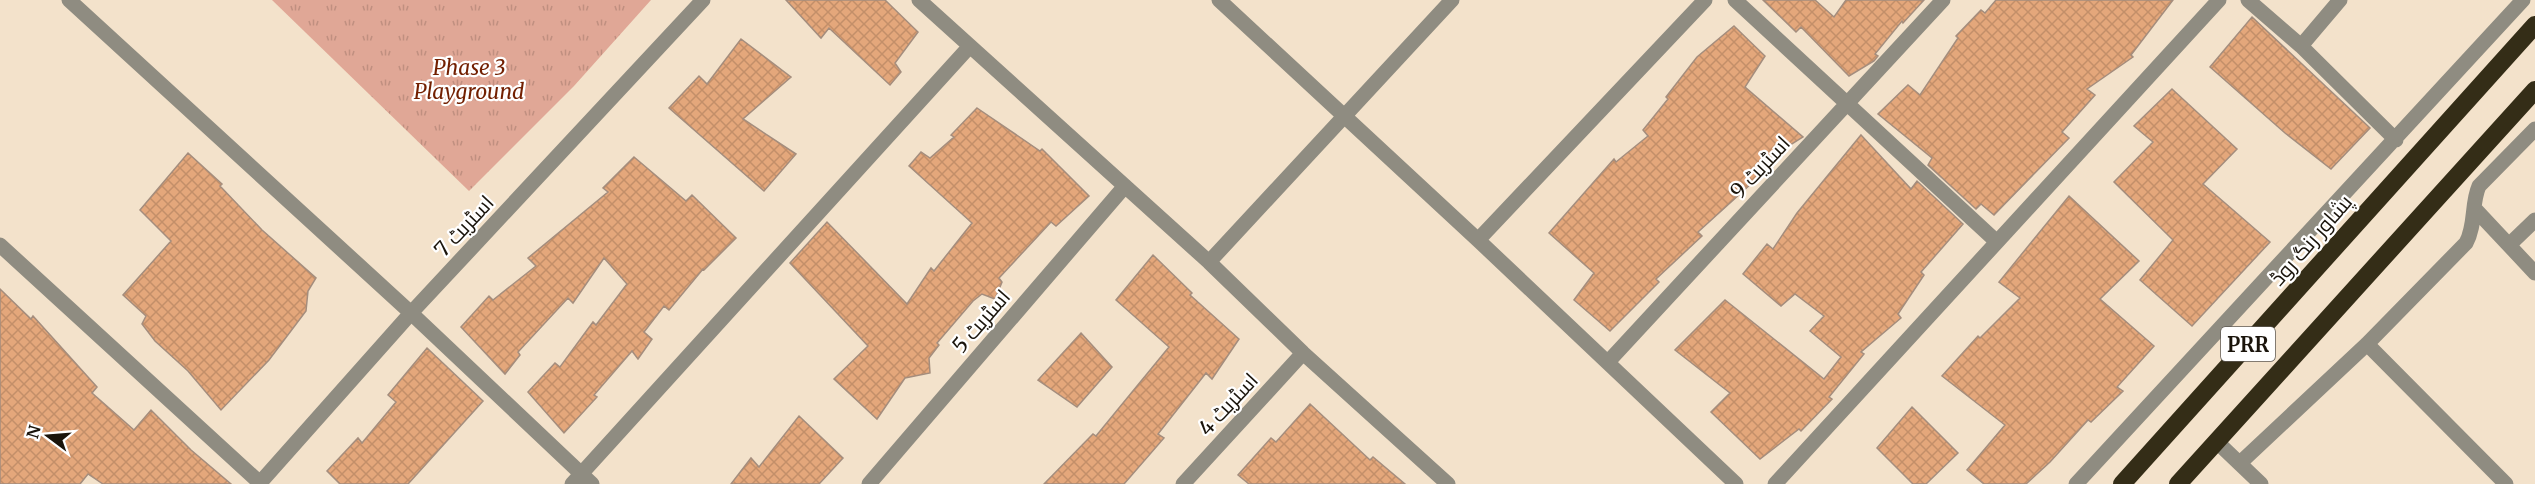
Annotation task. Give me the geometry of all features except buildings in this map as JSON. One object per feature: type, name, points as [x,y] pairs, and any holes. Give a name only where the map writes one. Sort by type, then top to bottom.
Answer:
[{"type":"highway","name":"پشاور رنگ روڈ","points":[[2122,484],[2535,25]]},
{"type":"highway","name":"PRR","points":[[2178,484],[2535,90]]},
{"type":"street","points":[[69,0],[411,313],[582,481],[970,46]]},
{"type":"street","points":[[919,0],[1209,262],[1303,353],[1448,484]]},
{"type":"street","points":[[1219,0],[1478,240],[1736,484]]},
{"type":"street","points":[[1209,262],[1452,0]]},
{"type":"street","points":[[1478,240],[1705,0]]},
{"type":"street","points":[[1735,0],[1997,242]]},
{"type":"street","name":"اسٹریٹ 9","points":[[1608,362],[1942,0]]},
{"type":"street","points":[[1775,484],[2219,0]]},
{"type":"street","points":[[2248,0],[2301,46],[2396,140]]},
{"type":"street","points":[[2301,46],[2340,0]]},
{"type":"street","points":[[2076,484],[2523,0]]},
{"type":"street","name":"اسٹریٹ 7","points":[[260,484],[411,313],[698,2]]},
{"type":"street","points":[[2240,463],[2367,344],[2466,243],[2473,227],[2479,186],[2535,129]]},
{"type":"street","name":"اسٹریٹ 5","points":[[869,484],[1125,186]]},
{"type":"street","points":[[2474,208],[2535,273]]},
{"type":"street","points":[[2509,245],[2535,220]]},
{"type":"street","points":[[0,245],[260,484]]},
{"type":"street","points":[[2367,344],[2506,484]]},
{"type":"street","name":"اسٹریٹ 4","points":[[1183,484],[1303,353]]},
{"type":"street","points":[[2216,441],[2260,484]]},
{"type":"green space","name":"Phase 3 Playground","points":[[272,0],[651,0],[574,86],[469,191]]}]
